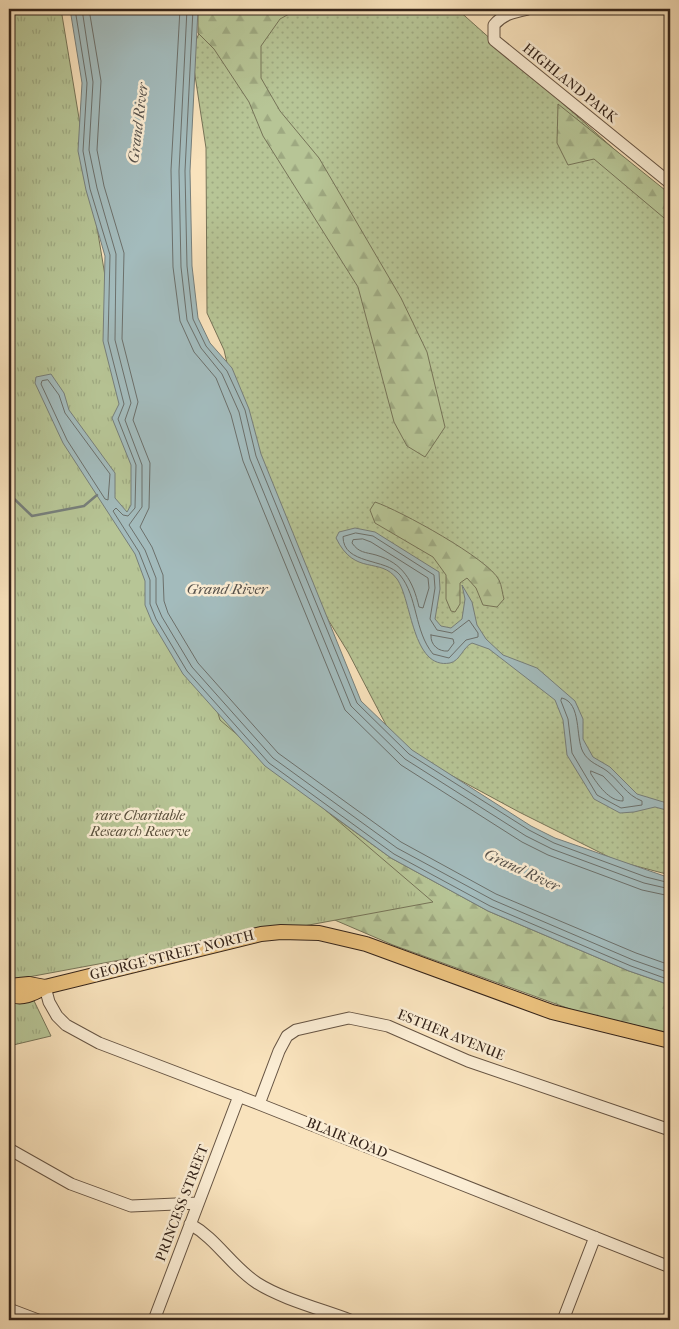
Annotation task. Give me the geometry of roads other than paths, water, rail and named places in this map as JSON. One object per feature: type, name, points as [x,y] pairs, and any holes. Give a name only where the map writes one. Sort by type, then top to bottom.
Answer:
[{"type":"main road","name":"GEORGE STREET NORTH","points":[[45,987],[262,934],[301,932],[337,936],[366,944],[552,1012],[670,1041]]},
{"type":"main road","points":[[9,986],[29,984],[45,987]]},
{"type":"main road","points":[[9,993],[13,996],[32,995],[45,987]]},
{"type":"street","name":"HIGHLAND PARK","points":[[528,9],[508,13],[499,18],[494,25],[494,40],[670,183]]},
{"type":"street","name":"BLAIR ROAD","points":[[45,987],[50,1006],[57,1016],[84,1035],[595,1237],[669,1263]]},
{"type":"street","name":"ESTHER AVENUE","points":[[259,1104],[279,1051],[287,1036],[296,1030],[349,1018],[368,1020],[388,1026],[468,1061],[670,1130]]},
{"type":"street","name":"PRINCESS STREET","points":[[154,1320],[239,1096]]},
{"type":"street","points":[[9,1149],[71,1184],[131,1206],[198,1203]]},
{"type":"street","points":[[190,1224],[208,1236],[240,1270],[257,1283],[350,1320]]},
{"type":"street","points":[[563,1320],[595,1237]]},
{"type":"street","points":[[9,1309],[38,1320]]},
{"type":"water","name":"Grand River","points":[[70,9],[198,9],[190,171],[192,266],[198,318],[210,343],[232,368],[249,409],[261,454],[361,701],[412,750],[531,826],[555,838],[670,878],[670,985],[629,971],[488,911],[391,858],[265,766],[183,674],[152,622],[145,605],[145,581],[135,554],[63,443],[35,383],[36,377],[51,374],[64,393],[69,410],[115,473],[115,498],[127,512],[131,505],[131,465],[112,418],[119,404],[103,341],[105,256],[86,190],[78,151],[82,83]]},
{"type":"water","points":[[355,528],[375,532],[439,572],[440,589],[435,619],[441,626],[451,628],[462,619],[465,599],[462,585],[472,602],[477,625],[486,639],[503,655],[537,668],[575,701],[583,719],[583,739],[593,757],[610,767],[637,794],[670,804],[670,811],[655,807],[620,813],[594,799],[567,755],[563,720],[555,700],[489,649],[472,643],[456,660],[450,663],[437,662],[428,656],[420,645],[397,579],[383,568],[351,558],[343,550],[336,538],[339,532]]},
{"type":"waterway","points":[[9,494],[32,516],[84,506],[97,495]]},
{"type":"park label","name":"rare Charitable Research Reserve","points":[[140,824]]}]
